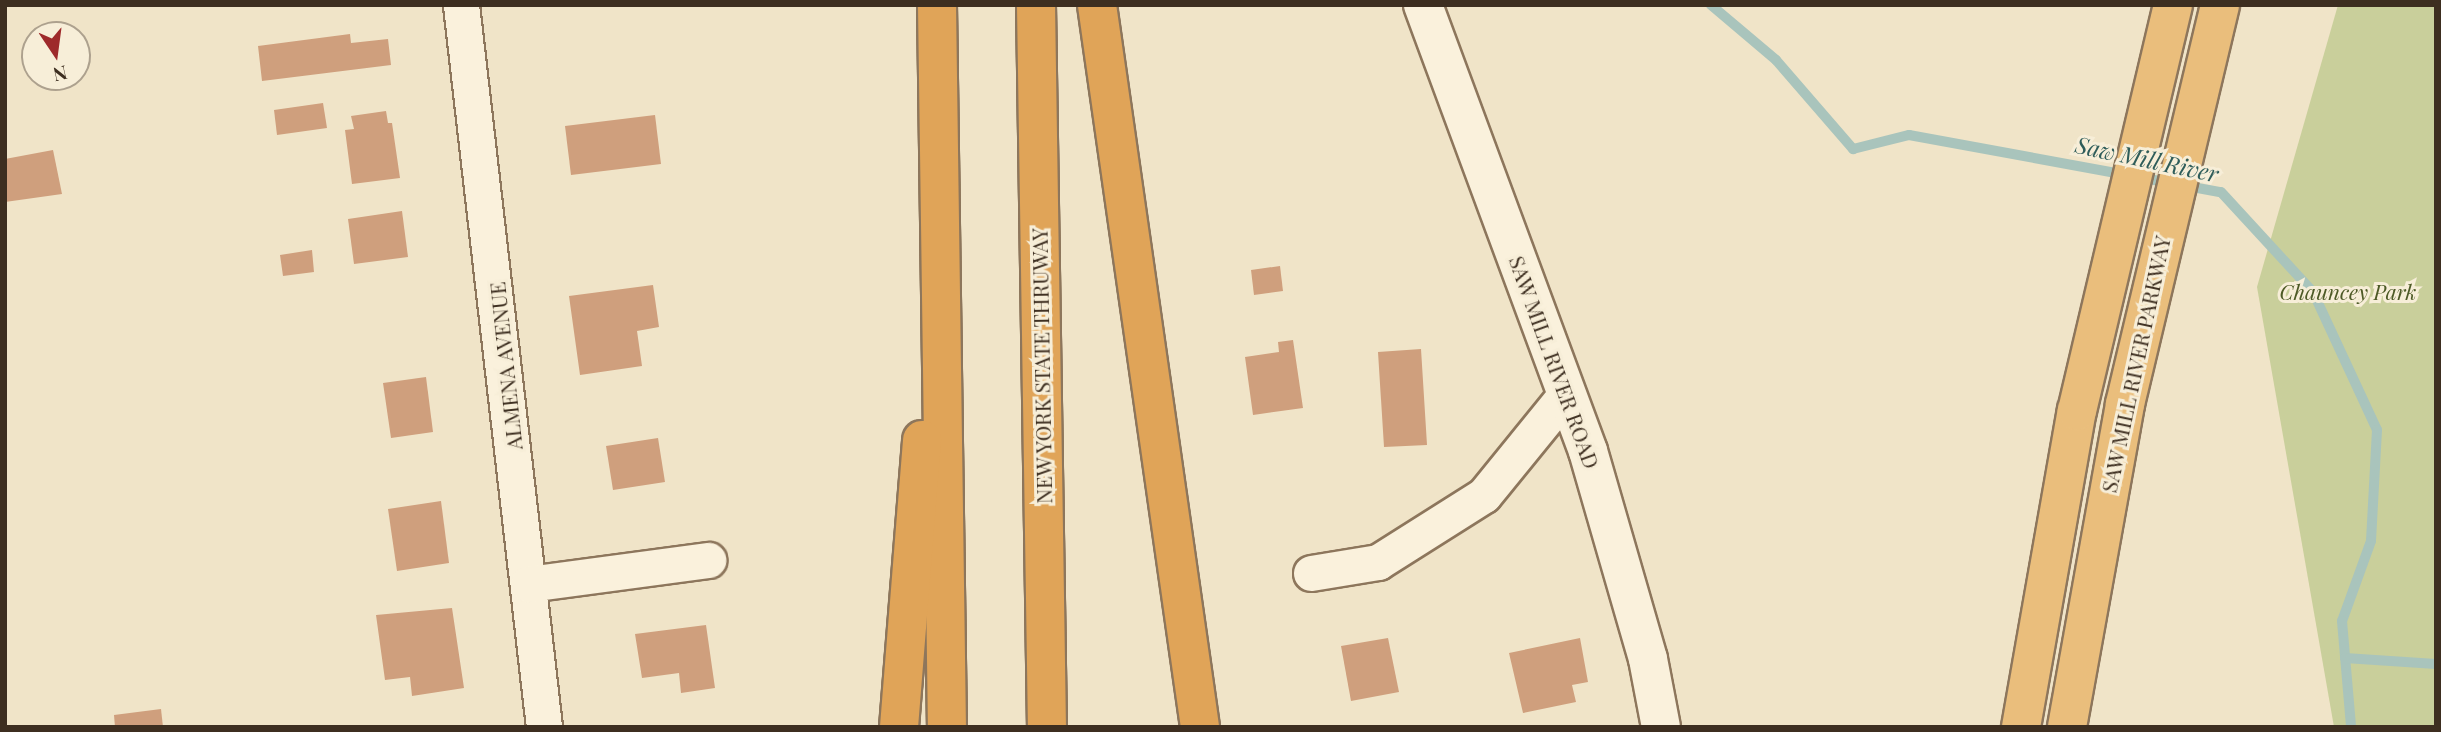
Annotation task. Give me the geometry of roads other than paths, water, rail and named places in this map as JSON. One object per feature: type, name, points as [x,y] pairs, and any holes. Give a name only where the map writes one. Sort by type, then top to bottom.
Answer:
[{"type":"highway","points":[[937,5],[947,727]]},
{"type":"highway","name":"NEW YORK STATE THRUWAY","points":[[1036,5],[1047,727]]},
{"type":"highway","points":[[1097,5],[1200,727]]},
{"type":"highway","points":[[2021,727],[2052,539],[2107,271],[2173,5]]},
{"type":"highway","name":"SAW MILL RIVER PARKWAY","points":[[2067,727],[2098,541],[2154,270],[2220,5]]},
{"type":"highway","points":[[900,727],[940,242]]},
{"type":"main road","name":"SAW MILL RIVER ROAD","points":[[1423,5],[1613,526],[1661,727]]},
{"type":"street","name":"ALMENA AVENUE","points":[[461,5],[544,727]]},
{"type":"street","points":[[1311,573],[1378,562],[1483,495],[1566,394]]},
{"type":"street","points":[[528,584],[708,560]]},
{"type":"waterway","name":"Saw Mill River","points":[[1711,5],[1776,60],[1853,149],[1909,135],[2221,192],[2313,292],[2377,430],[2371,541],[2342,621],[2351,727]]},
{"type":"waterway","points":[[2345,658],[2436,664]]},
{"type":"park label","name":"Chauncey Park","points":[[2348,291]]}]
